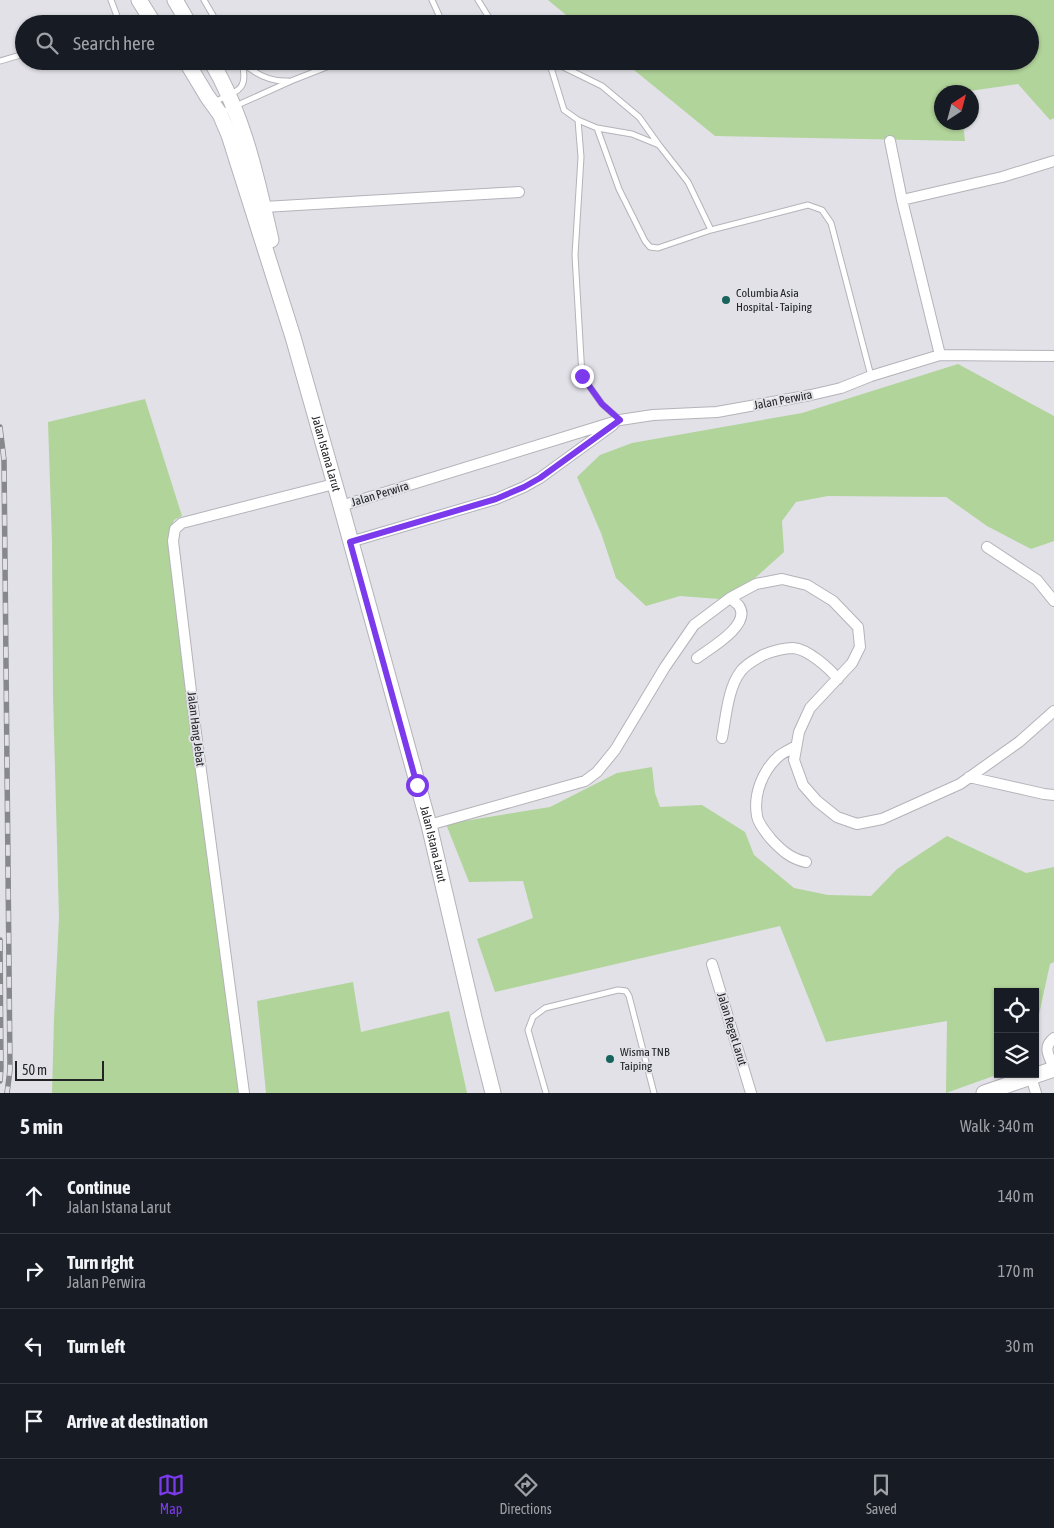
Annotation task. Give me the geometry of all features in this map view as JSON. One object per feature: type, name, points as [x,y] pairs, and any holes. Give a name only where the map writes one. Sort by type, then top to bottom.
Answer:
[{"type":"main road","points":[[139,0],[149,15]]},
{"type":"main road","points":[[151,0],[160,15]]},
{"type":"main road","points":[[174,0],[183,15]]},
{"type":"main road","name":"Jalan Istana Larut","points":[[187,70],[198,82]]},
{"type":"main road","name":"Jalan Istana Larut","points":[[191,70],[216,108],[228,135],[293,337],[429,825],[493,1093]]},
{"type":"main road","name":"Jalan Istana Larut","points":[[216,70],[232,101],[243,131],[264,208],[293,337]]},
{"type":"main road","points":[[1039,1074],[1054,1068]]},
{"type":"main road","points":[[984,1093],[1027,1078]]},
{"type":"street","points":[[890,141],[902,200],[940,355]]},
{"type":"street","points":[[902,200],[1002,177],[1054,161]]},
{"type":"street","points":[[264,208],[519,192]]},
{"type":"street","name":"Jalan Perwira","points":[[341,506],[620,420],[653,415],[717,412],[811,395],[841,388],[871,376],[940,355],[1054,356]]},
{"type":"street","name":"Jalan Perwira","points":[[350,542],[496,499],[524,487],[540,478],[620,420]]},
{"type":"street","name":"Jalan Hang Jebat","points":[[244,1093],[196,733],[173,541],[175,529],[182,523],[334,484]]},
{"type":"street","points":[[987,547],[1037,580],[1054,601]]},
{"type":"street","points":[[429,825],[585,782],[597,772],[615,750],[665,667],[694,625],[730,598],[756,584],[782,578],[807,585],[833,601],[858,627],[860,647],[852,663],[810,708],[798,732],[794,760],[803,785],[817,801],[837,817],[857,824],[882,819],[960,784],[1019,742],[1054,710]]},
{"type":"street","points":[[697,658],[730,634],[737,625],[741,615],[739,606],[730,598]]},
{"type":"street","points":[[722,738],[732,688],[742,670],[757,658],[776,650],[795,648],[829,668],[838,678]]},
{"type":"street","points":[[796,746],[780,755],[771,765],[760,783],[756,797],[757,818],[781,850],[798,860],[806,862]]},
{"type":"street","points":[[969,777],[1054,795]]},
{"type":"street","name":"Jalan Regat Larut","points":[[712,964],[751,1093]]},
{"type":"street","points":[[1054,1038],[1048,1043],[1047,1049],[1054,1068]]},
{"type":"street","points":[[1030,1078],[1036,1093]]},
{"type":"lane","points":[[112,0],[117,15]]},
{"type":"lane","points":[[204,0],[213,15]]},
{"type":"lane","points":[[432,0],[439,15]]},
{"type":"lane","points":[[478,0],[487,15]]},
{"type":"lane","points":[[0,61],[15,57]]},
{"type":"lane","points":[[216,108],[232,101],[245,79],[243,70]]},
{"type":"lane","points":[[252,70],[260,76],[280,81],[291,81]]},
{"type":"lane","points":[[216,108],[319,70]]},
{"type":"lane","points":[[552,70],[564,110],[578,120],[597,128],[632,134],[659,145]]},
{"type":"lane","points":[[569,70],[602,86],[639,117],[688,182],[711,230]]},
{"type":"lane","points":[[578,120],[581,158],[575,255],[582,376],[602,404],[620,420]]},
{"type":"lane","points":[[597,128],[619,189],[645,241],[650,246],[658,248],[711,230],[808,206],[822,210],[831,223],[871,376]]},
{"type":"lane","points":[[546,1093],[528,1030],[533,1017],[545,1008],[618,990],[626,991],[630,996],[654,1093]]},
{"type":"green space","points":[[548,0],[1054,0],[1054,118],[1050,120],[1018,84],[979,90],[979,85],[934,85],[934,130],[964,130],[965,141],[715,136],[634,70],[1039,70],[1039,15],[566,15]]},
{"type":"green space","points":[[958,364],[1054,416],[1054,541],[1031,549],[987,526],[946,497],[828,496],[796,502],[782,521],[784,552],[755,578],[719,599],[680,596],[646,606],[616,578],[601,533],[577,477],[600,455],[632,443],[802,413]]},
{"type":"green space","points":[[145,399],[182,516],[174,520],[169,535],[242,1093],[52,1093],[59,918],[48,422]]},
{"type":"green space","points":[[652,767],[655,793],[660,807],[702,805],[745,832],[754,855],[794,888],[828,895],[871,896],[897,869],[947,836],[1026,873],[1054,867],[1054,962],[1050,964],[1039,1015],[1039,988],[994,988],[994,1076],[946,1093],[947,1021],[826,1042],[780,926],[495,992],[477,939],[533,918],[523,881],[469,882],[446,824],[550,807],[617,773]]},
{"type":"green space","points":[[353,982],[361,1032],[449,1011],[467,1093],[266,1093],[257,1001]]},
{"type":"railway","points":[[0,427],[4,460],[10,1070],[7,1093]]},
{"type":"railway","points":[[0,940],[0,1081]]},
{"type":"place","name":"Columbia Asia Hospital - Taiping","points":[[726,300]]},
{"type":"place","name":"Wisma TNB Taiping","points":[[610,1059]]},
{"type":"route","points":[[417,785],[350,542],[496,499],[540,478],[620,420],[602,404],[582,376]]}]
